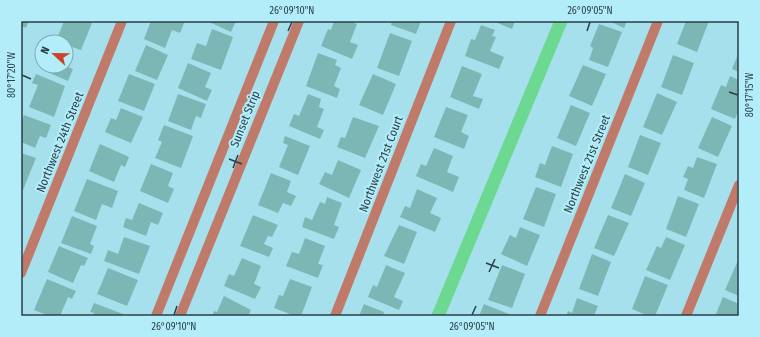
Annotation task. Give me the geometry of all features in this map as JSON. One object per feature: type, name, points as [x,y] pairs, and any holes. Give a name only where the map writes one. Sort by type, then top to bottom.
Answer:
[{"type":"street","name":"Northwest 24th Street","points":[[21,272],[122,21]]},
{"type":"street","name":"Sunset Strip","points":[[156,316],[274,21]]},
{"type":"street","name":"Sunset Strip","points":[[180,316],[299,21]]},
{"type":"street","name":"Northwest 21st Court","points":[[335,316],[451,21]]},
{"type":"street","name":"Northwest 21st Street","points":[[540,316],[658,21]]},
{"type":"street","points":[[686,316],[739,185]]},
{"type":"building","points":[[21,21],[29,21],[26,28],[21,26]]},
{"type":"building","points":[[64,21],[86,21],[92,23],[81,50],[74,48],[74,34],[59,34]]},
{"type":"building","points":[[151,21],[185,21],[180,33],[172,30],[165,48],[144,39]]},
{"type":"building","points":[[207,21],[236,21],[231,32]]},
{"type":"building","points":[[334,21],[349,21],[357,24],[350,42],[358,45],[352,59],[321,46],[328,29],[331,30]]},
{"type":"building","points":[[392,21],[421,21],[416,34],[391,25]]},
{"type":"building","points":[[493,21],[515,21],[512,29]]},
{"type":"building","points":[[609,21],[627,21],[624,28]]},
{"type":"building","points":[[686,21],[709,21],[697,52],[677,44]]},
{"type":"building","points":[[599,24],[622,32],[608,67],[589,60],[593,48],[590,46]]},
{"type":"building","points":[[481,25],[495,30],[492,36],[496,37],[490,51],[504,57],[499,69],[465,56],[471,39],[475,40]]},
{"type":"building","points":[[212,29],[233,37],[221,70],[191,59],[197,43],[206,46]]},
{"type":"building","points":[[390,33],[412,41],[399,76],[377,68]]},
{"type":"building","points":[[146,45],[168,55],[157,80],[135,71]]},
{"type":"building","points":[[739,52],[739,72],[732,69]]},
{"type":"building","points":[[318,53],[337,60],[335,65],[341,68],[334,86],[340,89],[337,98],[306,86]]},
{"type":"building","points":[[673,55],[694,63],[682,95],[661,87]]},
{"type":"building","points":[[188,63],[211,73],[205,87],[212,90],[207,101],[178,88]]},
{"type":"building","points":[[583,65],[606,74],[592,106],[569,96]]},
{"type":"building","points":[[462,66],[482,74],[473,96],[483,99],[479,109],[450,97]]},
{"type":"building","points":[[36,74],[65,86],[54,117],[29,107],[38,85],[32,83]]},
{"type":"building","points":[[52,74],[71,74],[68,81]]},
{"type":"building","points":[[129,74],[155,84],[144,111],[118,101]]},
{"type":"building","points":[[373,74],[396,84],[383,115],[359,105]]},
{"type":"building","points":[[730,76],[739,80],[739,109],[735,119],[711,109],[721,85],[726,87]]},
{"type":"building","points":[[657,93],[677,102],[662,135],[643,127]]},
{"type":"building","points":[[178,94],[206,104],[201,118],[196,116],[191,130],[168,121]]},
{"type":"building","points":[[308,94],[321,99],[319,107],[324,109],[317,127],[324,130],[320,139],[289,126],[294,114],[299,116]]},
{"type":"building","points":[[571,105],[590,113],[576,146],[557,138]]},
{"type":"building","points":[[446,107],[468,115],[461,132],[469,136],[464,149],[434,137]]},
{"type":"building","points":[[121,108],[143,117],[131,143],[105,132],[111,118],[116,120]]},
{"type":"building","points":[[24,115],[51,125],[46,138],[40,136],[35,148],[21,142],[21,122]]},
{"type":"building","points":[[353,117],[379,126],[365,158],[337,147],[341,137],[345,138]]},
{"type":"building","points":[[712,117],[732,126],[718,157],[698,148]]},
{"type":"building","points":[[164,125],[193,136],[181,168],[155,158],[162,142],[158,140]]},
{"type":"building","points":[[640,135],[661,143],[648,175],[628,167]]},
{"type":"building","points":[[285,136],[310,146],[298,175],[279,167],[288,145],[283,143]]},
{"type":"building","points":[[100,144],[129,157],[125,167],[121,165],[114,182],[89,171]]},
{"type":"building","points":[[552,146],[573,154],[561,187],[535,177],[540,163],[545,165]]},
{"type":"building","points":[[434,148],[453,156],[447,172],[459,177],[453,192],[416,176],[421,164],[426,166]]},
{"type":"building","points":[[21,153],[36,158],[23,190],[21,190]]},
{"type":"building","points":[[697,157],[717,164],[704,198],[684,190],[688,179],[683,177],[688,166],[693,168]]},
{"type":"building","points":[[338,160],[361,170],[349,198],[319,184],[325,172],[332,175]]},
{"type":"building","points":[[151,164],[173,173],[168,186],[174,189],[168,203],[140,191]]},
{"type":"building","points":[[271,173],[291,181],[287,192],[296,196],[291,206],[283,203],[278,213],[258,205]]},
{"type":"building","points":[[625,174],[645,183],[631,216],[611,208]]},
{"type":"building","points":[[87,179],[118,191],[112,208],[102,204],[96,220],[74,211]]},
{"type":"building","points":[[536,187],[556,194],[544,227],[523,219]]},
{"type":"building","points":[[417,189],[437,198],[430,213],[441,218],[435,232],[400,217],[405,206],[410,208]]},
{"type":"building","points":[[678,196],[699,204],[686,237],[666,229]]},
{"type":"building","points":[[327,197],[342,203],[334,225],[339,227],[334,239],[302,227],[305,217],[312,220],[320,202],[325,204]]},
{"type":"building","points":[[139,203],[163,213],[158,225],[151,222],[146,236],[123,227],[126,218],[132,220]]},
{"type":"building","points":[[253,215],[278,225],[272,237],[268,236],[264,244],[273,248],[269,257],[240,246]]},
{"type":"building","points":[[608,215],[629,223],[614,256],[594,248]]},
{"type":"building","points":[[72,216],[97,226],[90,244],[94,246],[91,254],[61,243]]},
{"type":"building","points":[[399,225],[417,232],[404,264],[384,256]]},
{"type":"building","points":[[520,227],[540,235],[527,266],[501,254],[510,235],[516,238]]},
{"type":"building","points":[[124,237],[150,246],[139,274],[104,261],[108,250],[118,254]]},
{"type":"building","points":[[666,237],[685,245],[670,280],[646,270],[657,246],[661,248]]},
{"type":"building","points":[[305,238],[325,246],[318,264],[323,265],[318,278],[286,266],[292,252],[299,254]]},
{"type":"building","points":[[59,246],[88,258],[84,266],[81,265],[73,283],[48,272]]},
{"type":"building","points":[[592,254],[611,262],[598,296],[579,289]]},
{"type":"building","points":[[242,258],[261,266],[254,284],[261,287],[255,299],[224,286],[229,274],[234,276]]},
{"type":"building","points":[[739,258],[739,296],[725,290]]},
{"type":"building","points":[[386,265],[405,273],[394,297],[403,301],[399,310],[368,297],[373,285],[377,287]]},
{"type":"building","points":[[502,265],[525,274],[512,308],[488,300]]},
{"type":"building","points":[[108,268],[138,280],[127,306],[97,294]]},
{"type":"building","points":[[645,276],[668,285],[655,316],[648,316],[632,309]]},
{"type":"building","points":[[47,279],[76,291],[72,299],[68,297],[60,316],[49,316],[34,310]]},
{"type":"building","points":[[290,279],[312,287],[301,316],[295,316],[274,308],[279,295],[283,296]]},
{"type":"building","points":[[224,296],[251,310],[248,316],[212,316],[214,311],[217,312]]},
{"type":"building","points":[[723,297],[739,304],[739,316],[715,316]]},
{"type":"building","points":[[577,298],[598,306],[594,316],[566,316],[568,311],[572,313]]},
{"type":"building","points":[[94,303],[123,314],[122,316],[93,316],[94,313],[90,312]]},
{"type":"building","points":[[364,304],[384,312],[383,316],[359,316]]},
{"type":"building","points":[[484,304],[509,314],[509,316],[479,316]]},
{"type":"waterway","points":[[438,316],[561,21]]}]
